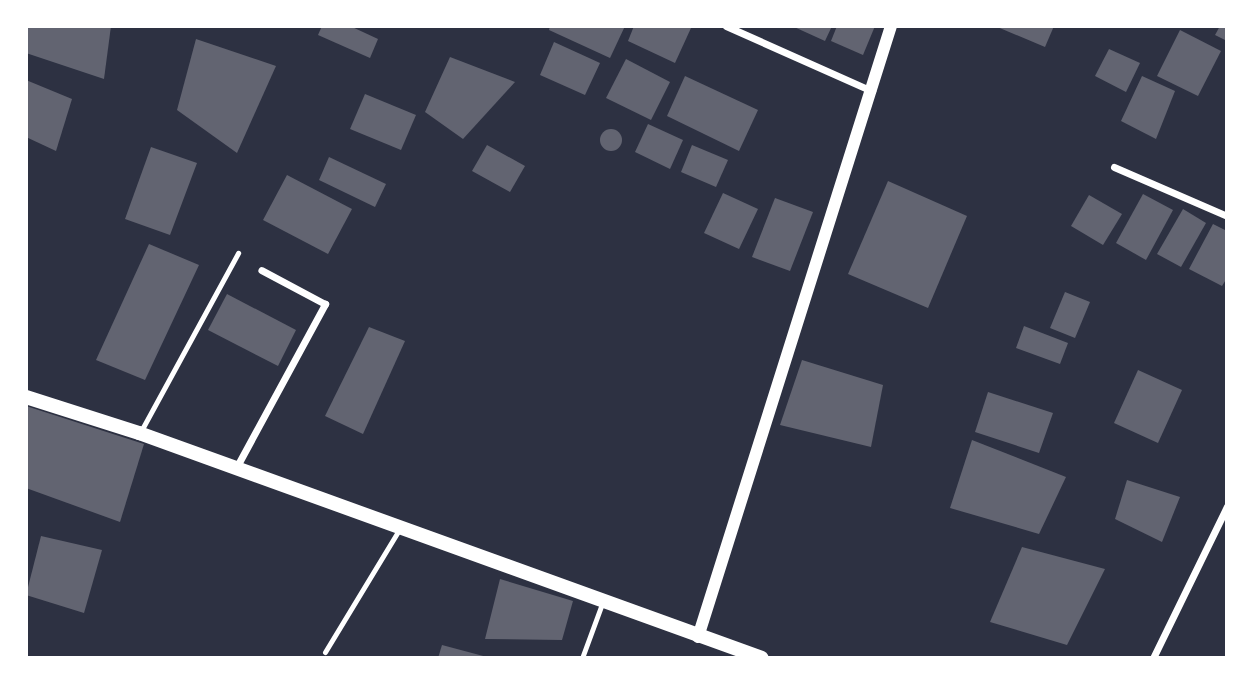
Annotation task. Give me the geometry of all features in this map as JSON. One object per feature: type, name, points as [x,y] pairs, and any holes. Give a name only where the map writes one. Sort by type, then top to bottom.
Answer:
[{"type":"main road","points":[[26,397],[139,433],[762,658]]},
{"type":"street","points":[[726,26],[873,91]]},
{"type":"street","points":[[698,637],[873,91],[891,26]]},
{"type":"street","points":[[1114,167],[1227,216]]},
{"type":"street","points":[[236,468],[325,304],[261,270]]},
{"type":"street","points":[[1153,658],[1227,506]]},
{"type":"lane","points":[[139,433],[238,253]]},
{"type":"lane","points":[[324,652],[400,528]]},
{"type":"lane","points":[[582,658],[603,600]]},
{"type":"building","points":[[26,26],[111,26],[104,79],[26,53]]},
{"type":"building","points":[[322,26],[350,26],[378,39],[370,58],[318,35]]},
{"type":"building","points":[[550,26],[625,26],[610,58],[549,30]]},
{"type":"building","points":[[634,26],[691,28],[675,63],[628,41]]},
{"type":"building","points":[[792,26],[832,26],[825,41]]},
{"type":"building","points":[[837,26],[875,26],[863,55],[831,41]]},
{"type":"building","points":[[995,26],[1054,26],[1045,47]]},
{"type":"building","points":[[1220,26],[1227,26],[1227,41],[1215,35]]},
{"type":"building","points":[[1180,30],[1221,51],[1198,96],[1157,76]]},
{"type":"building","points":[[196,39],[276,66],[237,153],[177,110]]},
{"type":"building","points":[[554,42],[600,63],[585,95],[540,75]]},
{"type":"building","points":[[1109,49],[1140,63],[1126,92],[1095,76]]},
{"type":"building","points":[[450,57],[515,82],[463,139],[425,112]]},
{"type":"building","points":[[626,59],[670,82],[651,120],[606,98]]},
{"type":"building","points":[[685,76],[758,110],[739,151],[667,116]]},
{"type":"building","points":[[1142,76],[1175,91],[1156,139],[1121,121]]},
{"type":"building","points":[[26,80],[72,99],[56,151],[26,137]]},
{"type":"building","points":[[365,94],[416,115],[401,150],[350,129]]},
{"type":"building","points":[[648,124],[683,140],[670,169],[635,152]]},
{"type":"building","points":[[611,129],[619,132],[622,140],[619,148],[611,151],[603,148],[600,140],[603,132]]},
{"type":"building","points":[[487,145],[525,166],[510,192],[472,171]]},
{"type":"building","points":[[692,145],[728,160],[716,187],[681,172]]},
{"type":"building","points":[[151,147],[197,163],[170,235],[125,219]]},
{"type":"building","points":[[329,157],[386,184],[375,207],[319,180]]},
{"type":"building","points":[[287,175],[352,209],[328,254],[263,220]]},
{"type":"building","points":[[888,181],[967,216],[928,308],[848,274]]},
{"type":"building","points":[[723,193],[758,209],[739,249],[704,233]]},
{"type":"building","points":[[1143,194],[1173,210],[1146,260],[1116,243]]},
{"type":"building","points":[[1089,195],[1122,214],[1103,245],[1071,226]]},
{"type":"building","points":[[775,198],[813,212],[790,271],[752,257]]},
{"type":"building","points":[[1183,209],[1206,223],[1181,267],[1157,254]]},
{"type":"building","points":[[1213,224],[1227,231],[1227,278],[1222,286],[1189,269]]},
{"type":"building","points":[[149,244],[199,265],[145,380],[96,360]]},
{"type":"building","points":[[1065,292],[1090,302],[1075,338],[1050,328]]},
{"type":"building","points":[[227,294],[296,330],[278,366],[208,330]]},
{"type":"building","points":[[1024,326],[1068,343],[1060,364],[1016,348]]},
{"type":"building","points":[[369,327],[405,341],[363,434],[325,416]]},
{"type":"building","points":[[802,360],[883,385],[871,447],[780,425]]},
{"type":"building","points":[[1138,370],[1182,390],[1158,443],[1114,423]]},
{"type":"building","points":[[988,392],[1053,413],[1039,453],[975,432]]},
{"type":"building","points":[[26,406],[144,444],[120,522],[26,488]]},
{"type":"building","points":[[972,440],[1066,477],[1039,534],[950,508]]},
{"type":"building","points":[[1127,480],[1180,497],[1162,542],[1115,519]]},
{"type":"building","points":[[41,536],[102,550],[84,613],[26,595]]},
{"type":"building","points":[[1022,547],[1105,569],[1067,645],[990,622]]},
{"type":"building","points":[[500,579],[573,601],[562,640],[485,639]]},
{"type":"building","points":[[442,645],[487,657],[487,658],[438,658]]}]
